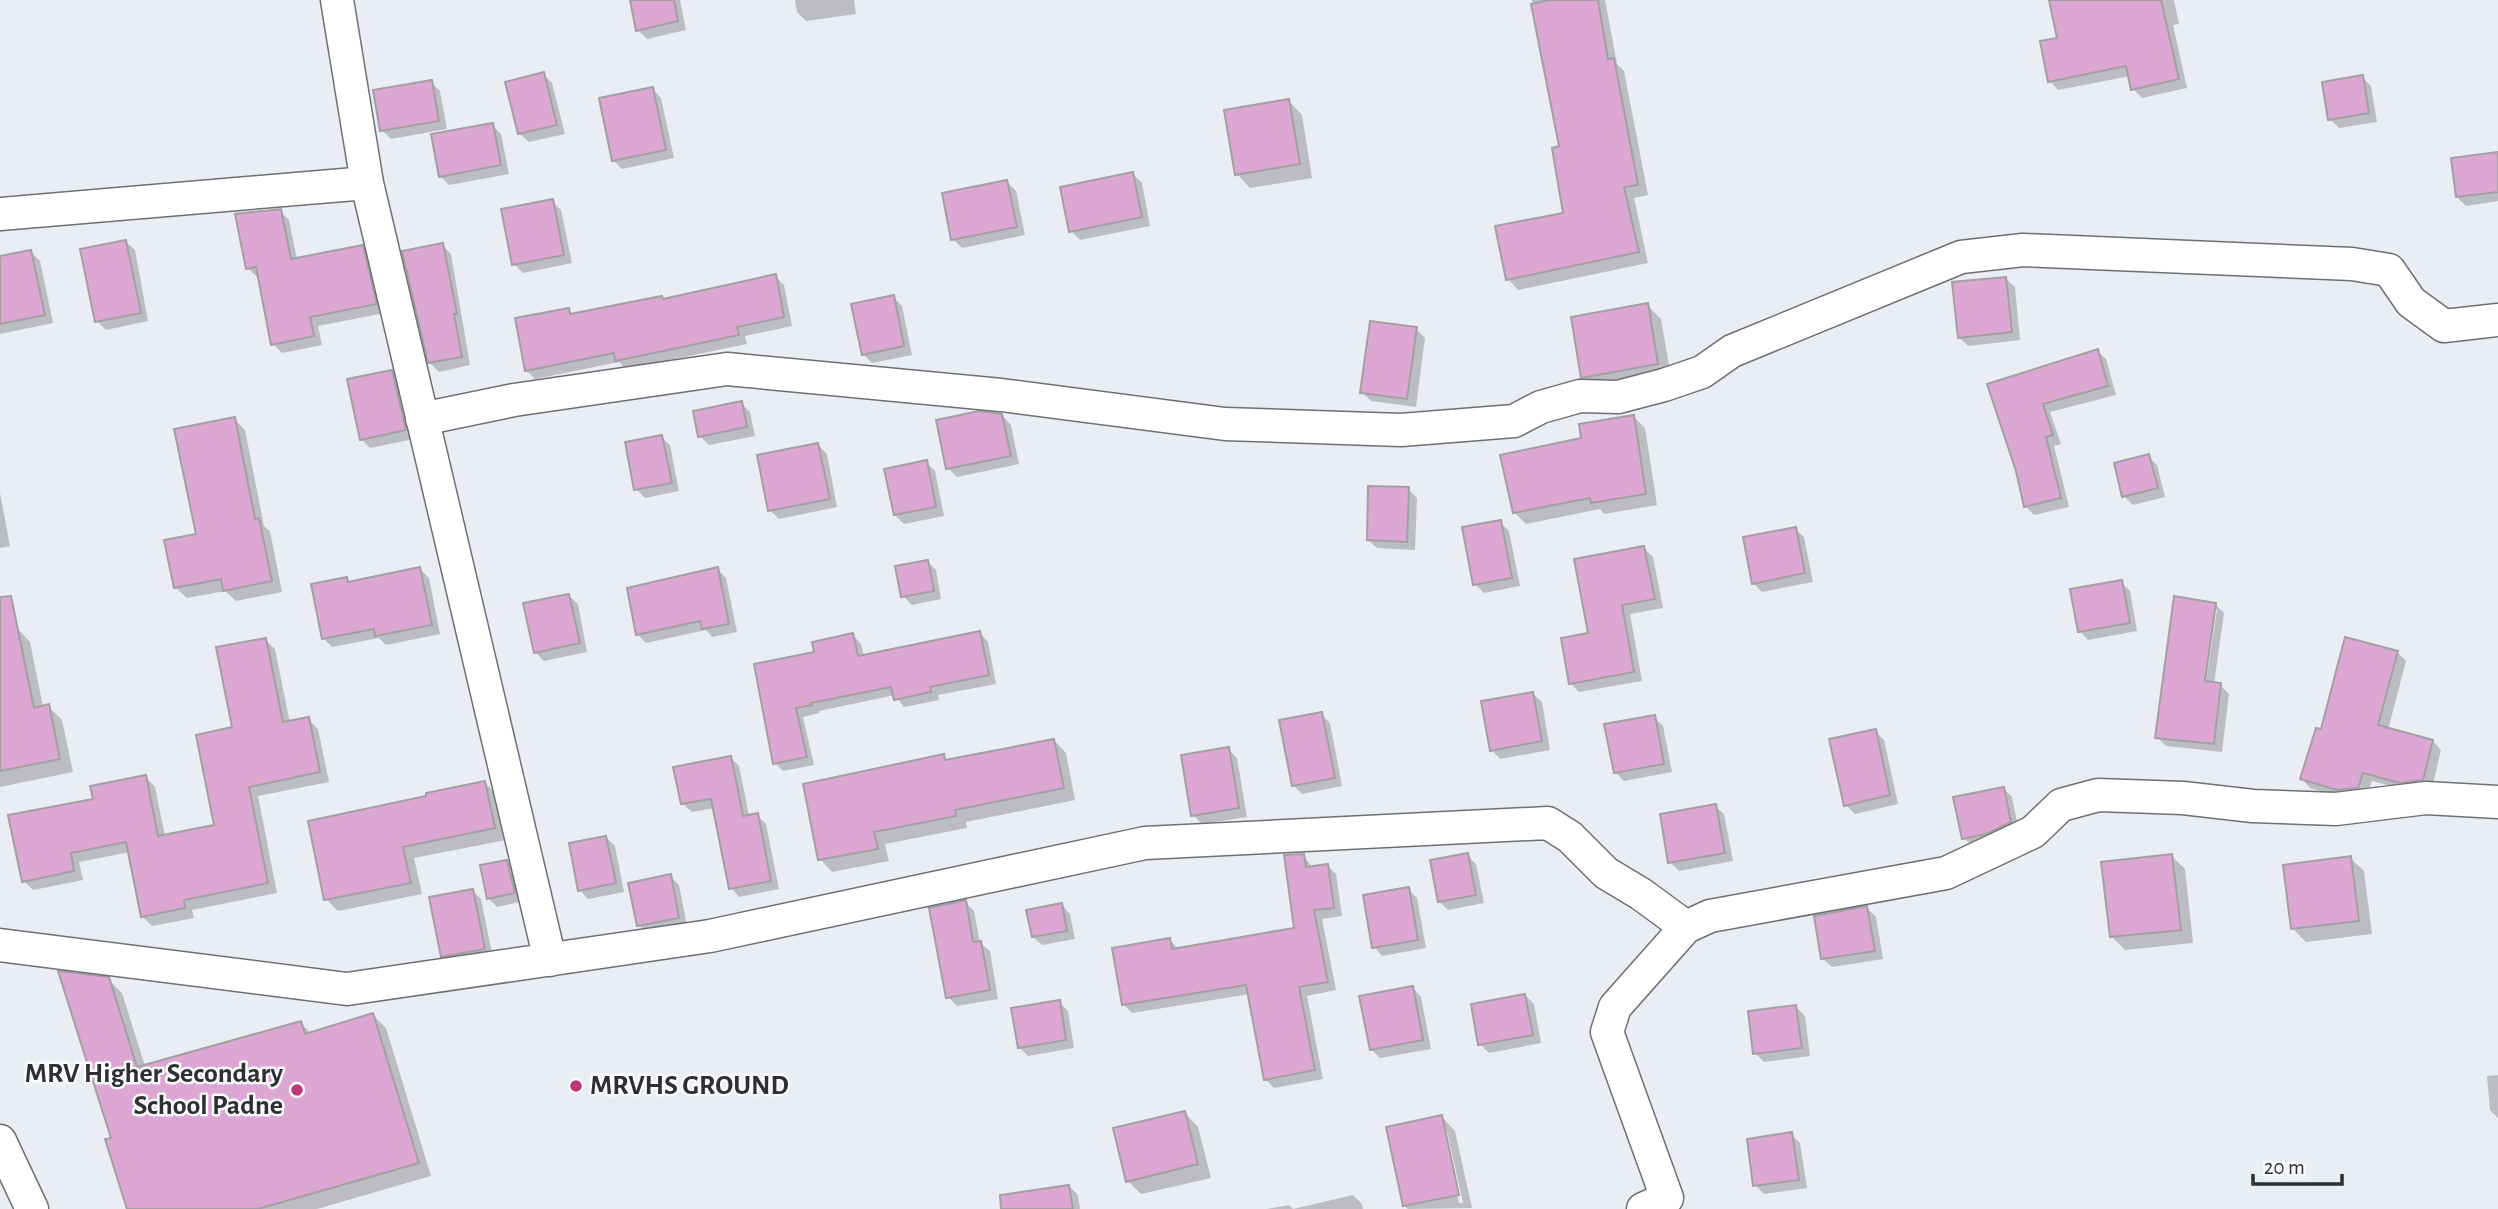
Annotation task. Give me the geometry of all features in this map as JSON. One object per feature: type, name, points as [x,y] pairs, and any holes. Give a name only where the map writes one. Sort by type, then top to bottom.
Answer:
[{"type":"street","points":[[337,0],[366,183],[550,960]]},
{"type":"street","points":[[0,214],[366,183]]},
{"type":"street","points":[[422,419],[514,400],[727,369],[1001,395],[1226,424],[1401,430],[1514,421],[1541,407],[1580,396],[1618,397],[1664,385],[1702,372],[1732,351],[1961,257],[2024,250],[2352,264],[2389,270],[2410,302],[2444,326],[2498,320]]},
{"type":"street","points":[[1662,1206],[1607,1032],[1615,1007],[1686,927],[1710,916],[1946,873],[2034,832],[2061,805],[2098,795],[2336,809],[2426,798],[2498,802]]},
{"type":"street","points":[[0,944],[348,989],[710,936],[1145,843],[1548,823],[1570,838],[1606,873],[1641,894],[1686,927]]},
{"type":"street","points":[[0,1141],[32,1209]]},
{"type":"building","points":[[630,0],[674,0],[678,21],[636,31]]},
{"type":"building","points":[[1550,0],[1598,0],[1608,59],[1614,58],[1638,185],[1624,187],[1639,252],[1506,280],[1495,226],[1563,213],[1552,148],[1559,146],[1531,4]]},
{"type":"building","points":[[2049,0],[2161,0],[2179,79],[2131,90],[2126,66],[2048,82],[2040,41],[2057,38]]},
{"type":"building","points":[[544,72],[557,125],[518,134],[505,82]]},
{"type":"building","points":[[2363,75],[2369,113],[2328,120],[2322,82]]},
{"type":"building","points":[[432,80],[439,121],[380,131],[373,90]]},
{"type":"building","points":[[653,87],[666,150],[612,161],[599,98]]},
{"type":"building","points":[[1289,99],[1300,164],[1235,175],[1224,110]]},
{"type":"building","points":[[493,123],[501,165],[439,177],[431,134]]},
{"type":"building","points":[[2498,152],[2498,192],[2456,197],[2451,158]]},
{"type":"building","points":[[1133,172],[1142,217],[1069,232],[1060,187]]},
{"type":"building","points":[[1007,180],[1017,227],[951,240],[942,193]]},
{"type":"building","points":[[553,199],[564,255],[512,265],[501,209]]},
{"type":"building","points":[[281,209],[291,259],[363,245],[377,304],[310,317],[314,336],[271,345],[256,267],[246,269],[235,214]]},
{"type":"building","points":[[126,240],[141,313],[95,322],[80,249]]},
{"type":"building","points":[[443,243],[457,314],[454,314],[462,357],[428,363],[402,251]]},
{"type":"building","points":[[31,250],[45,315],[0,324],[0,256]]},
{"type":"building","points":[[776,274],[784,317],[737,327],[739,335],[615,361],[614,353],[525,371],[515,318],[569,308],[570,314],[662,296],[663,299]]},
{"type":"building","points":[[2006,277],[2012,332],[1958,338],[1952,282]]},
{"type":"building","points":[[894,295],[904,346],[862,355],[851,304]]},
{"type":"building","points":[[1648,303],[1658,364],[1581,378],[1571,317]]},
{"type":"building","points":[[1370,321],[1417,327],[1407,399],[1360,393]]},
{"type":"building","points":[[2098,349],[2108,386],[2043,404],[2053,435],[2046,437],[2061,498],[2024,507],[2016,471],[1987,384]]},
{"type":"building","points":[[392,370],[406,430],[360,440],[347,379]]},
{"type":"building","points":[[742,401],[747,427],[698,437],[693,411]]},
{"type":"building","points":[[979,411],[1002,414],[1011,456],[946,469],[936,420]]},
{"type":"building","points":[[1634,415],[1646,494],[1591,503],[1590,498],[1513,513],[1500,455],[1581,438],[1579,424]]},
{"type":"building","points":[[235,417],[255,519],[259,518],[272,581],[223,591],[221,579],[174,588],[164,540],[196,534],[174,429]]},
{"type":"building","points":[[662,435],[672,483],[634,490],[625,442]]},
{"type":"building","points":[[818,443],[830,499],[768,511],[757,455]]},
{"type":"building","points":[[2149,454],[2158,488],[2122,497],[2114,463]]},
{"type":"building","points":[[927,460],[936,507],[894,515],[884,469]]},
{"type":"building","points":[[1368,486],[1409,487],[1407,542],[1367,540]]},
{"type":"building","points":[[1501,520],[1512,578],[1473,585],[1462,527]]},
{"type":"building","points":[[1796,527],[1805,573],[1752,584],[1743,537]]},
{"type":"building","points":[[1644,546],[1655,599],[1622,605],[1634,672],[1569,684],[1561,638],[1588,633],[1574,559]]},
{"type":"building","points":[[928,560],[934,591],[901,597],[895,566]]},
{"type":"building","points":[[420,567],[432,625],[375,636],[374,629],[322,639],[311,584],[347,577],[348,582]]},
{"type":"building","points":[[718,567],[729,624],[702,629],[700,621],[636,635],[627,588]]},
{"type":"building","points":[[2122,580],[2130,623],[2078,632],[2070,589]]},
{"type":"building","points":[[569,594],[580,643],[534,653],[523,603]]},
{"type":"building","points":[[11,596],[34,708],[49,704],[60,759],[0,771],[0,597]]},
{"type":"building","points":[[2174,596],[2216,603],[2205,681],[2221,683],[2214,744],[2155,738]]},
{"type":"building","points":[[980,631],[989,675],[930,687],[931,692],[894,700],[891,687],[796,708],[807,757],[773,764],[754,664],[814,652],[812,642],[853,633],[858,656]]},
{"type":"building","points":[[2345,637],[2398,651],[2378,725],[2433,740],[2423,780],[2400,783],[2363,773],[2358,788],[2337,790],[2300,779],[2316,728],[2321,729]]},
{"type":"building","points":[[266,638],[283,722],[309,717],[320,772],[249,787],[268,883],[184,900],[185,908],[141,917],[126,842],[71,853],[74,871],[22,882],[8,815],[93,799],[90,786],[146,775],[158,836],[214,825],[196,735],[232,727],[216,647]]},
{"type":"building","points":[[1533,692],[1542,741],[1490,751],[1481,701]]},
{"type":"building","points":[[1322,712],[1335,778],[1292,786],[1279,720]]},
{"type":"building","points":[[1655,715],[1664,764],[1614,773],[1604,724]]},
{"type":"building","points":[[1876,729],[1890,795],[1844,806],[1829,739]]},
{"type":"building","points":[[1054,739],[1064,788],[955,810],[956,816],[874,832],[878,849],[818,860],[803,784],[944,754],[945,760]]},
{"type":"building","points":[[1229,747],[1239,808],[1191,816],[1181,755]]},
{"type":"building","points":[[731,756],[743,816],[758,813],[771,881],[729,889],[711,799],[681,804],[673,767]]},
{"type":"building","points":[[485,781],[495,828],[403,847],[411,883],[324,900],[308,821]]},
{"type":"building","points":[[2004,787],[2011,822],[1986,834],[1962,839],[1953,797]]},
{"type":"building","points":[[1716,804],[1725,853],[1668,863],[1660,814]]},
{"type":"building","points":[[606,836],[616,883],[578,891],[569,843]]},
{"type":"building","points":[[1468,853],[1476,895],[1438,902],[1430,860]]},
{"type":"building","points":[[1304,854],[1306,867],[1328,864],[1334,908],[1314,910],[1328,982],[1299,987],[1315,1070],[1264,1080],[1246,985],[1122,1005],[1112,948],[1170,938],[1172,949],[1294,928],[1284,855]]},
{"type":"building","points":[[2172,854],[2181,930],[2110,937],[2101,862]]},
{"type":"building","points":[[2351,856],[2359,921],[2291,929],[2283,865]]},
{"type":"building","points":[[507,860],[515,893],[487,899],[480,865]]},
{"type":"building","points":[[671,874],[679,918],[637,926],[628,883]]},
{"type":"building","points":[[1409,887],[1418,940],[1372,948],[1363,895]]},
{"type":"building","points":[[473,889],[485,949],[441,957],[429,897]]},
{"type":"building","points":[[966,900],[973,942],[981,941],[990,990],[946,998],[929,908]]},
{"type":"building","points":[[1062,903],[1067,931],[1032,937],[1026,910]]},
{"type":"building","points":[[1867,906],[1875,951],[1821,959],[1814,916]]},
{"type":"building","points":[[58,971],[109,977],[137,1067],[301,1021],[305,1034],[373,1013],[419,1163],[258,1209],[127,1209],[105,1139],[111,1138]]},
{"type":"building","points":[[1413,986],[1423,1040],[1370,1050],[1359,996]]},
{"type":"building","points":[[1525,994],[1533,1035],[1478,1045],[1471,1004]]},
{"type":"building","points":[[1060,1000],[1066,1040],[1018,1048],[1011,1008]]},
{"type":"building","points":[[1796,1005],[1802,1048],[1753,1054],[1748,1011]]},
{"type":"building","points":[[1185,1111],[1198,1164],[1126,1182],[1113,1128]]},
{"type":"building","points":[[1442,1115],[1459,1195],[1403,1206],[1386,1127]]},
{"type":"building","points":[[1792,1132],[1799,1180],[1753,1186],[1747,1139]]},
{"type":"building","points":[[1069,1185],[1073,1209],[1001,1209],[1000,1195]]},
{"type":"place","name":"MRVHS GROUND","points":[[576,1086]]},
{"type":"place","name":"MRV Higher Secondary School Padne","points":[[297,1090]]}]
